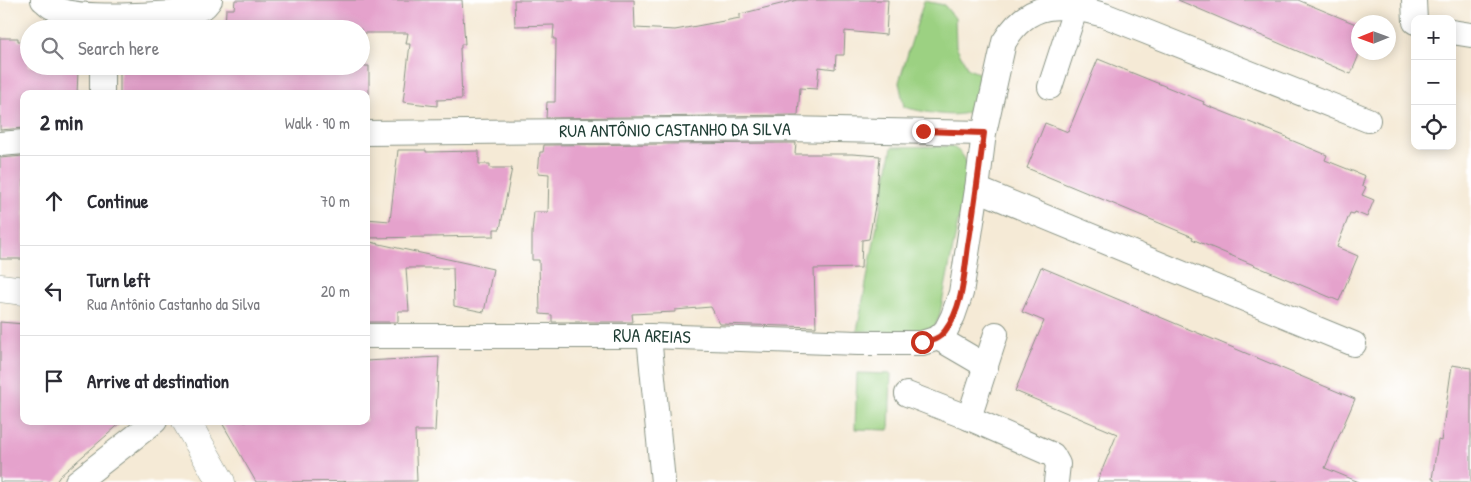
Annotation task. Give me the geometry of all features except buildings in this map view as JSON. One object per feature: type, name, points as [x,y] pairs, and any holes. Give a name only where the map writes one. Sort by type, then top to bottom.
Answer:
[{"type":"main road","points":[[0,288],[20,290]]},
{"type":"main road","points":[[188,425],[221,482]]},
{"type":"street","points":[[43,0],[52,8],[94,20]]},
{"type":"street","points":[[120,20],[194,12],[205,6],[210,0]]},
{"type":"street","points":[[1414,0],[1415,15]]},
{"type":"street","points":[[986,366],[938,338],[946,330],[961,293],[984,133],[1004,42],[1011,29],[1023,16],[1037,9],[1058,6],[1076,7],[1104,15],[1368,120]]},
{"type":"street","points":[[1050,87],[1076,7]]},
{"type":"street","points":[[1456,33],[1471,35]]},
{"type":"street","points":[[102,75],[102,90]]},
{"type":"street","name":"RUA ANTÔNIO CASTANHO DA SILVA","points":[[370,133],[796,129],[984,133]]},
{"type":"street","points":[[0,144],[20,142]]},
{"type":"street","points":[[977,189],[1354,344]]},
{"type":"street","points":[[969,418],[996,334]]},
{"type":"street","name":"RUA AREIAS","points":[[370,336],[649,336],[858,343],[922,342],[938,338]]},
{"type":"street","points":[[649,336],[663,482]]},
{"type":"street","points":[[907,394],[969,418],[1053,455],[1058,464],[1056,482]]},
{"type":"street","points":[[77,482],[149,425]]},
{"type":"green space","points":[[924,1],[944,5],[955,18],[956,46],[968,69],[981,74],[987,86],[975,107],[968,112],[946,115],[904,107],[899,82]]},
{"type":"green space","points":[[951,146],[963,156],[968,172],[939,318],[934,327],[925,332],[857,331],[892,147]]},
{"type":"green space","points":[[857,373],[891,374],[889,430],[855,429]]},
{"type":"route","points":[[922,342],[938,338],[946,330],[961,293],[984,133],[923,131]]}]
